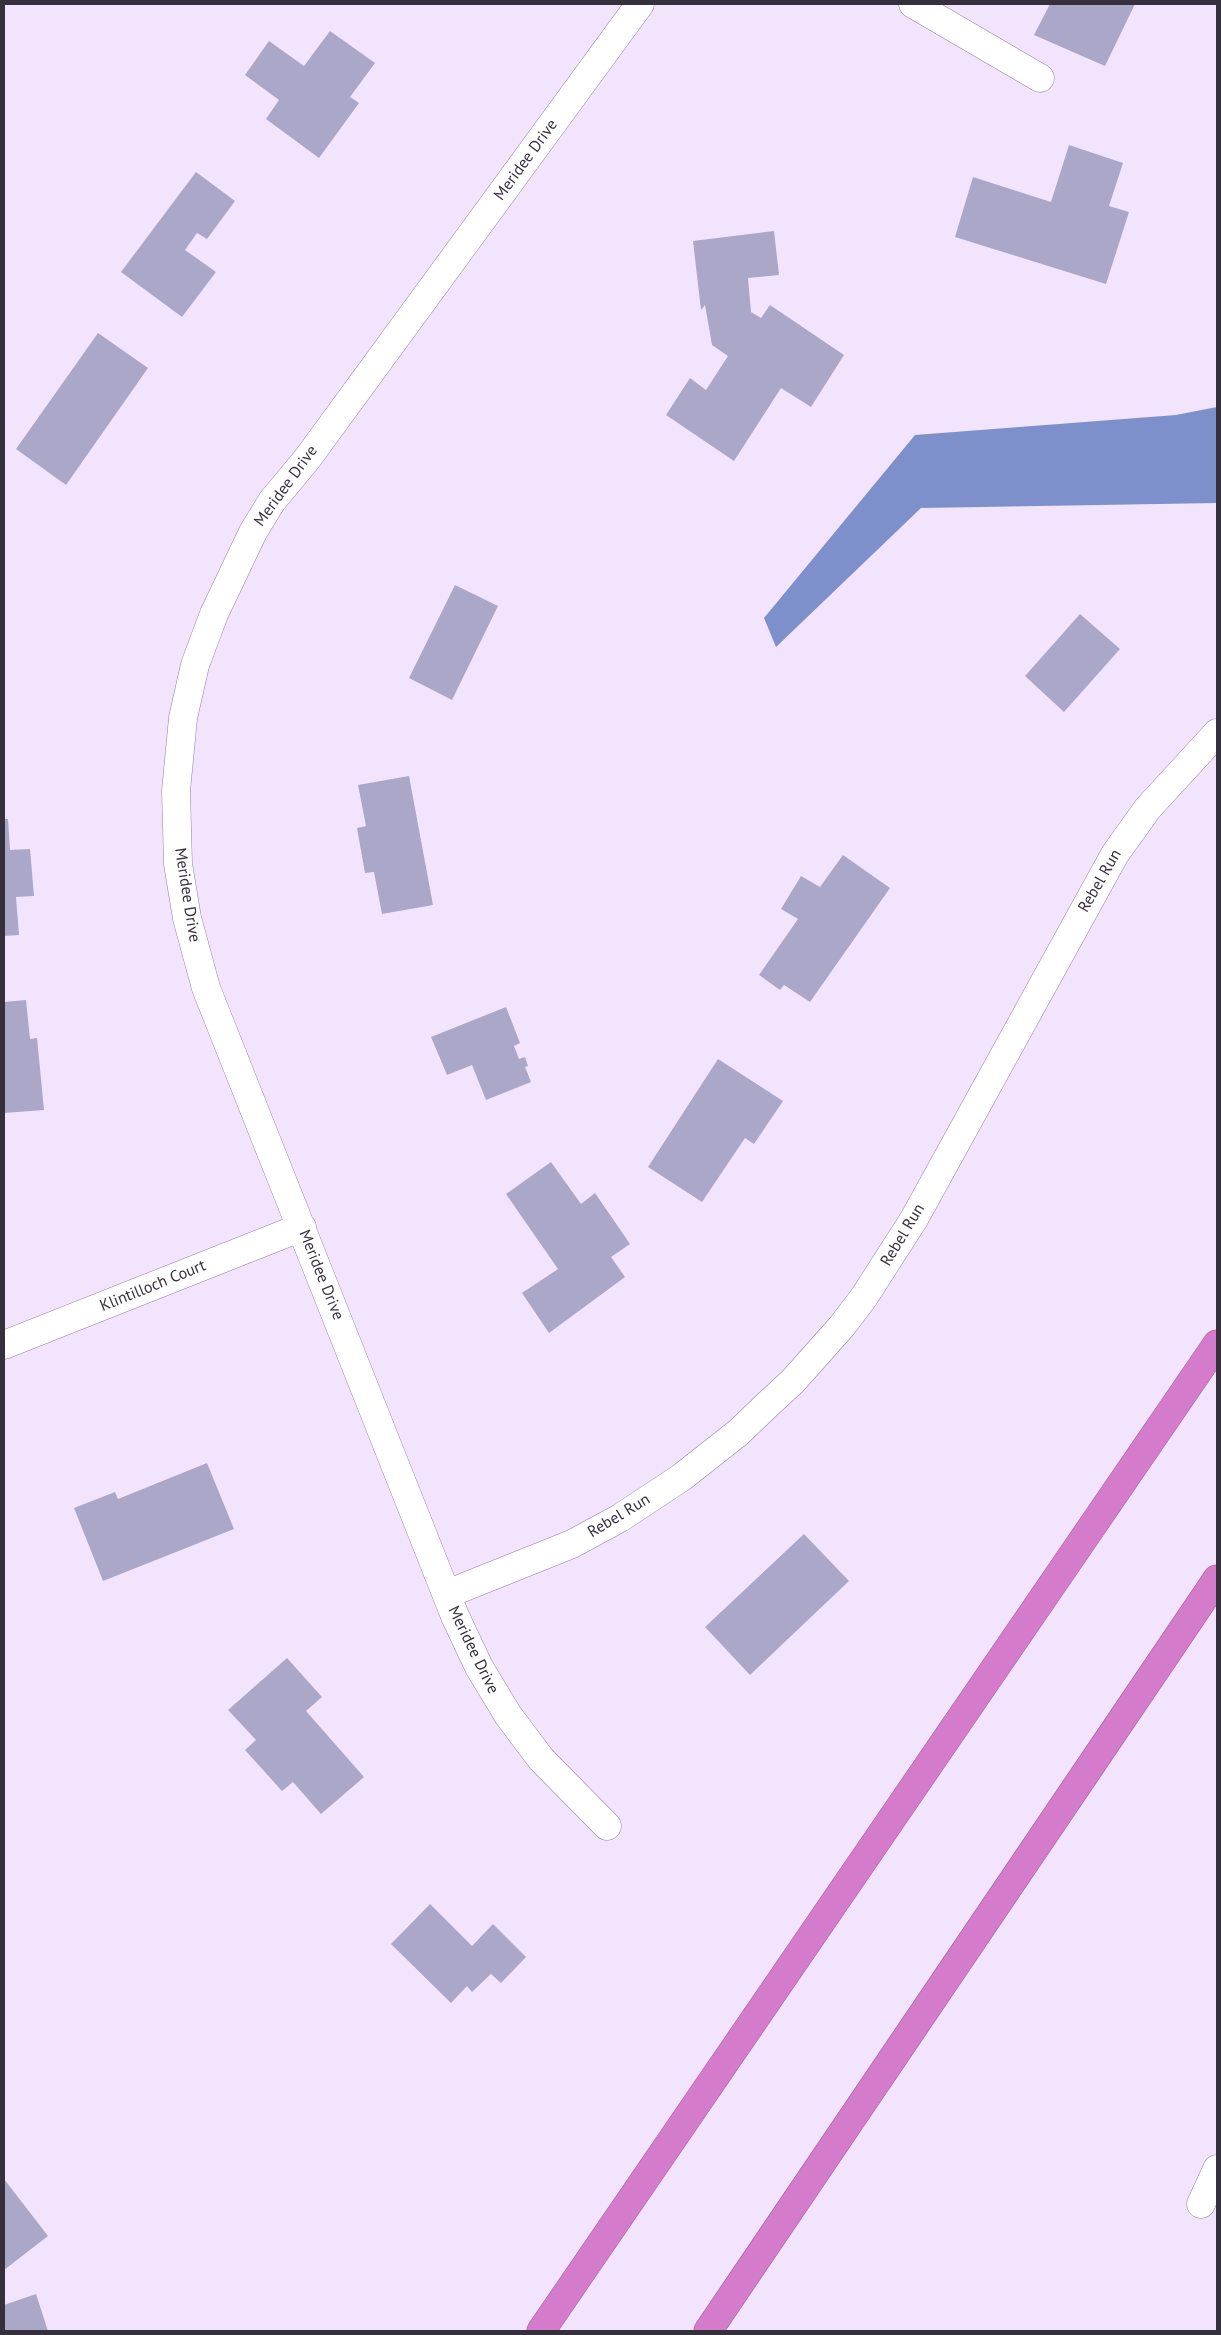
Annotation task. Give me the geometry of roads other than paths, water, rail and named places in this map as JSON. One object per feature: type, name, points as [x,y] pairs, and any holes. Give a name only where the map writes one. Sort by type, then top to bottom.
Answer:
[{"type":"highway","points":[[541,2331],[1217,1344]]},
{"type":"highway","points":[[708,2331],[1217,1579]]},
{"type":"street","name":"Meridee Drive","points":[[607,1826],[540,1759],[508,1715],[479,1667],[462,1632],[206,988],[187,918],[178,864],[176,791],[183,718],[195,666],[236,564],[272,501],[306,459],[640,4]]},
{"type":"street","points":[[913,4],[1040,78]]},
{"type":"street","name":"Rebel Run","points":[[447,1594],[572,1544],[620,1518],[703,1460],[739,1432],[793,1381],[842,1326],[864,1297],[914,1219],[1115,854],[1148,808],[1217,733]]},
{"type":"street","name":"Klintilloch Court","points":[[4,1345],[302,1227]]},
{"type":"street","points":[[1201,2204],[1217,2169]]},
{"type":"water","points":[[1217,407],[1217,503],[921,508],[776,647],[764,618],[915,435],[1176,415]]}]
